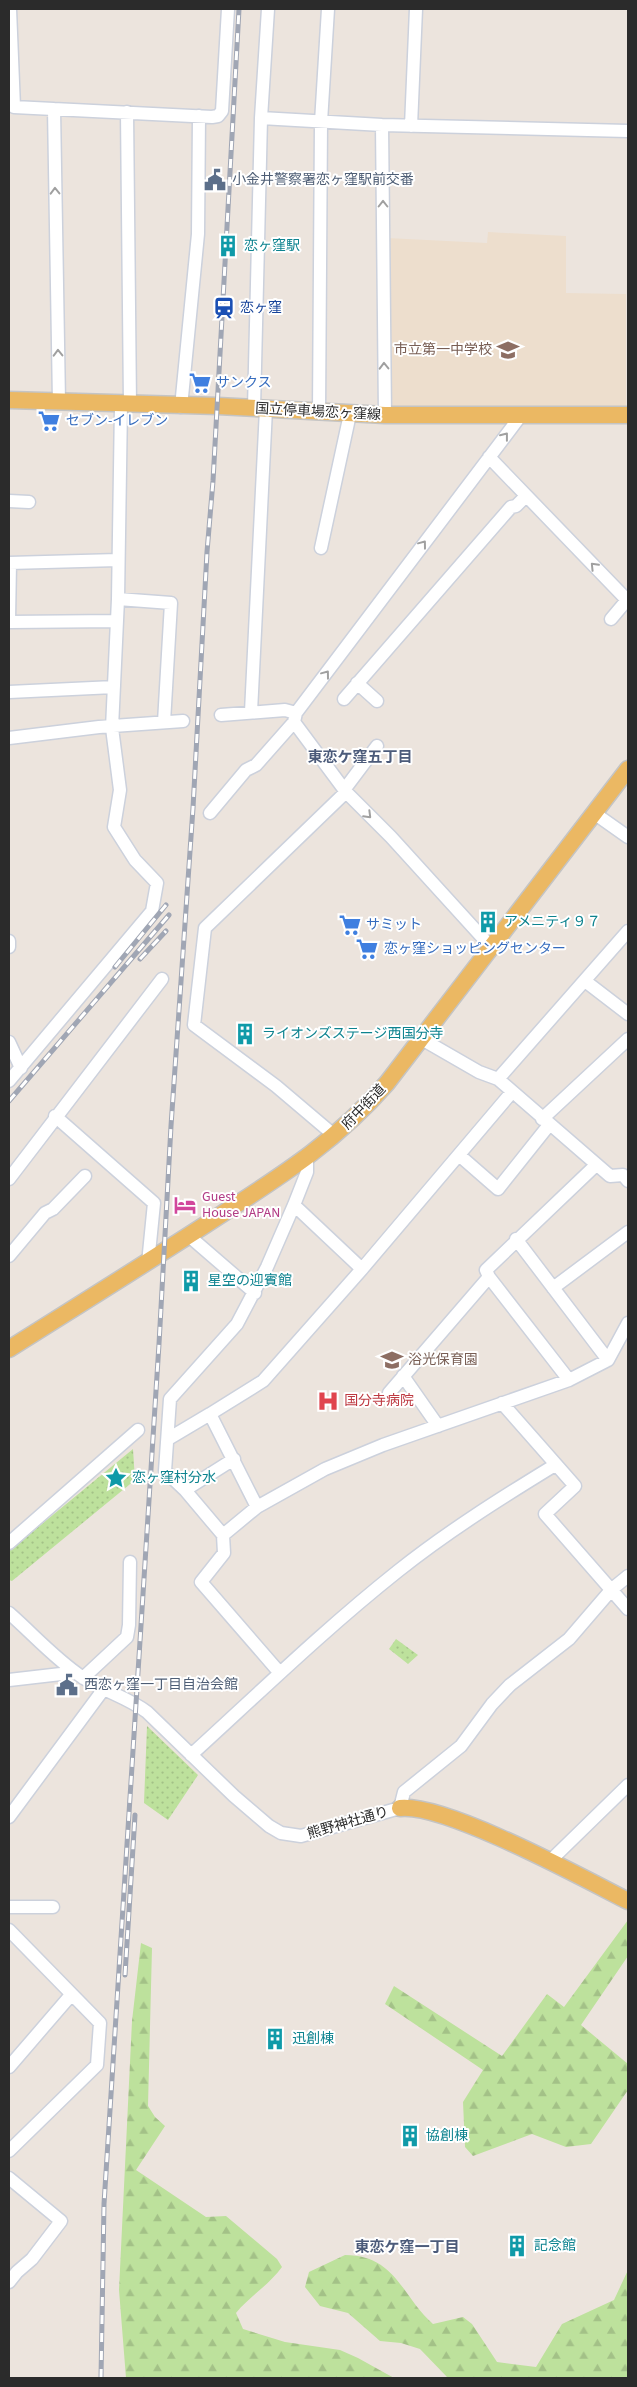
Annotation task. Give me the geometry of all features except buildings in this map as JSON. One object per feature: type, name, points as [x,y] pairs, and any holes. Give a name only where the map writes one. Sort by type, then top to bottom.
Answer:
[{"type":"main road","name":"国立停車場恋ヶ窪線","points":[[9,400],[385,415],[522,414],[628,416]]},
{"type":"main road","name":"府中街道","points":[[9,1349],[148,1263],[307,1158],[358,1116],[387,1083],[628,769]]},
{"type":"main road","name":"熊野神社通り","points":[[400,1808],[422,1809],[461,1822],[628,1901]]},
{"type":"street","points":[[10,9],[14,107],[199,116],[218,116],[222,111],[228,9]]},
{"type":"street","points":[[251,712],[260,409],[261,118],[268,9]]},
{"type":"street","points":[[319,412],[321,122],[328,9]]},
{"type":"street","points":[[411,126],[416,9]]},
{"type":"street","points":[[54,110],[59,402]]},
{"type":"street","points":[[9,1081],[152,911],[156,883],[135,860],[114,827],[120,790],[112,728],[125,405],[127,112]]},
{"type":"street","points":[[181,407],[198,234],[199,116]]},
{"type":"street","points":[[261,118],[382,125],[628,131]]},
{"type":"street","points":[[382,125],[385,415]]},
{"type":"street","points":[[321,548],[350,414]]},
{"type":"street","points":[[210,813],[246,770],[256,766],[295,718],[522,414]]},
{"type":"street","points":[[489,457],[628,601],[611,619]]},
{"type":"street","points":[[344,699],[511,507],[516,506],[526,496]]},
{"type":"street","points":[[9,501],[29,502]]},
{"type":"street","points":[[117,620],[9,621],[10,563],[118,560]]},
{"type":"street","points":[[118,599],[171,603],[164,722]]},
{"type":"street","points":[[357,684],[377,701]]},
{"type":"street","points":[[9,692],[114,687]]},
{"type":"street","points":[[222,715],[285,710],[295,718],[345,791],[391,837],[491,947]]},
{"type":"street","points":[[9,738],[99,727],[112,728],[182,721]]},
{"type":"street","points":[[335,1136],[276,1086],[194,1025],[205,928],[345,791],[377,746]]},
{"type":"street","points":[[594,813],[628,837]]},
{"type":"street","points":[[498,1079],[628,931]]},
{"type":"street","points":[[9,940],[9,947]]},
{"type":"street","points":[[9,1179],[55,1116],[162,980]]},
{"type":"street","points":[[585,980],[628,1014]]},
{"type":"street","points":[[420,1038],[479,1072],[498,1079],[610,1176],[623,1175],[628,1180]]},
{"type":"street","points":[[459,1155],[498,1189],[546,1122],[628,1039]]},
{"type":"street","points":[[9,1042],[21,1068]]},
{"type":"street","points":[[168,1439],[263,1381],[362,1269],[512,1092]]},
{"type":"street","points":[[55,1116],[154,1203],[148,1263]]},
{"type":"street","points":[[280,1672],[201,1582],[224,1552],[223,1535],[185,1490],[165,1471],[170,1399],[226,1339],[255,1293],[307,1172],[307,1158]]},
{"type":"street","points":[[569,1380],[489,1277],[486,1270],[516,1239],[596,1165]]},
{"type":"street","points":[[9,1256],[45,1213],[52,1209],[85,1176]]},
{"type":"street","points":[[294,1205],[362,1269]]},
{"type":"street","points":[[553,1288],[628,1232]]},
{"type":"street","points":[[189,1236],[255,1293]]},
{"type":"street","points":[[516,1239],[608,1360]]},
{"type":"street","points":[[388,1393],[489,1277]]},
{"type":"street","points":[[223,1535],[257,1507],[325,1469],[438,1426],[569,1380],[608,1360],[627,1326]]},
{"type":"street","points":[[403,1376],[438,1426]]},
{"type":"street","points":[[502,1403],[574,1486],[545,1514],[628,1609]]},
{"type":"street","points":[[210,1414],[257,1507]]},
{"type":"street","points":[[9,1543],[138,1430]]},
{"type":"street","points":[[185,1490],[234,1459]]},
{"type":"street","points":[[191,1755],[280,1672],[398,1571],[492,1502],[555,1465]]},
{"type":"street","points":[[83,1678],[126,1637],[129,1625],[130,1562]]},
{"type":"street","points":[[400,1808],[404,1792],[461,1746],[492,1704],[510,1685],[569,1639],[612,1589],[628,1576]]},
{"type":"street","name":"熊野神社通り","points":[[9,1613],[83,1678],[103,1690],[136,1704],[147,1712],[269,1826],[292,1836],[302,1836],[400,1808]]},
{"type":"street","points":[[9,1680],[61,1674],[71,1669]]},
{"type":"street","points":[[9,1817],[103,1690]]},
{"type":"street","points":[[549,1862],[628,1785]]},
{"type":"street","points":[[9,1908],[52,1908]]},
{"type":"street","points":[[9,1930],[100,2023],[97,2066],[9,2151]]},
{"type":"street","points":[[9,2067],[71,1995]]},
{"type":"street","points":[[9,2282],[32,2259],[61,2221],[12,2187]]},
{"type":"shaded area","name":"市立第一中学校","points":[[488,232],[566,236],[566,293],[626,294],[626,406],[391,408],[387,238],[487,243]]},
{"type":"green space","points":[[133,1449],[135,1480],[12,1581],[9,1580],[9,1551]]},
{"type":"green space","points":[[396,1639],[418,1655],[408,1664],[389,1649]]},
{"type":"green space","points":[[147,1726],[198,1775],[168,1820],[144,1803]]},
{"type":"green space","points":[[628,1920],[628,1956],[581,2025],[628,2064],[628,2090],[591,2144],[566,2147],[532,2134],[473,2156],[465,2147],[463,2102],[483,2070],[385,2004],[394,1986],[502,2056],[547,1994],[564,2007]]},
{"type":"green space","points":[[141,1943],[152,1948],[148,2106],[155,2117],[165,2126],[136,2170],[206,2217],[226,2216],[277,2259],[282,2267],[236,2313],[243,2329],[285,2342],[340,2350],[394,2378],[126,2378],[119,2290],[132,2021]]},
{"type":"green space","points":[[345,2255],[362,2257],[376,2262],[387,2270],[397,2279],[422,2313],[433,2324],[463,2317],[472,2324],[497,2362],[536,2367],[562,2324],[614,2300],[628,2270],[628,2378],[448,2378],[420,2349],[401,2343],[380,2341],[348,2313],[320,2306],[305,2287],[309,2272]]},
{"type":"railway","points":[[101,2378],[104,2204],[159,1344],[171,1126],[193,808],[239,9]]},
{"type":"railway","points":[[115,967],[166,905]]},
{"type":"railway","points":[[9,1101],[169,915]]},
{"type":"railway","points":[[140,959],[166,931]]},
{"type":"railway","points":[[125,1975],[135,1815]]},
{"type":"place","name":"小金井警察署恋ヶ窪駅前交番","points":[[215,180]]},
{"type":"place","name":"恋ヶ窪駅","points":[[228,246]]},
{"type":"place","name":"恋ヶ窪","points":[[224,308]]},
{"type":"place","name":"市立第一中学校","points":[[508,350]]},
{"type":"place","name":"サンクス","points":[[200,383]]},
{"type":"place","name":"セブン-イレブン","points":[[49,421]]},
{"type":"place","name":"アメニティ９７","points":[[488,922]]},
{"type":"place","name":"サミット","points":[[350,925]]},
{"type":"place","name":"恋ヶ窪ショッピングセンター","points":[[367,949]]},
{"type":"place","name":"ライオンズステージ西国分寺","points":[[245,1034]]},
{"type":"place","name":"Guest House JAPAN","points":[[185,1205]]},
{"type":"place","name":"星空の迎賓館","points":[[191,1281]]},
{"type":"place","name":"浴光保育園","points":[[392,1360]]},
{"type":"place","name":"国分寺病院","points":[[328,1401]]},
{"type":"place","name":"恋ヶ窪村分水","points":[[116,1478]]},
{"type":"place","name":"西恋ヶ窪一丁目自治会館","points":[[67,1685]]},
{"type":"place","name":"迅創棟","points":[[275,2039]]},
{"type":"place","name":"協創棟","points":[[410,2136]]},
{"type":"place","name":"記念館","points":[[517,2246]]},
{"type":"district","name":"東恋ケ窪五丁目","points":[[360,757]]},
{"type":"district","name":"東恋ケ窪一丁目","points":[[407,2247]]}]
